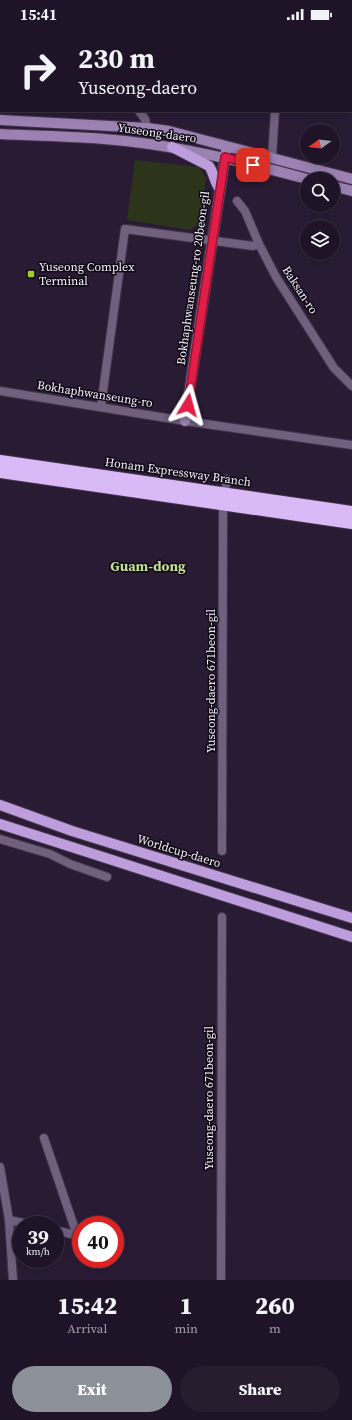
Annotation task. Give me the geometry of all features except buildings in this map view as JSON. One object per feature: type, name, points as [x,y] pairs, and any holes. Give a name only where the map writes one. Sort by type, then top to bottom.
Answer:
[{"type":"highway","name":"Honam Expressway Branch","points":[[0,461],[352,512]]},
{"type":"highway","points":[[0,472],[352,523]]},
{"type":"main road","points":[[172,147],[209,166],[212,170],[214,182],[220,189]]},
{"type":"main road","name":"Worldcup-daero","points":[[0,805],[72,831],[352,918]]},
{"type":"main road","points":[[0,824],[352,937]]},
{"type":"street","points":[[140,112],[145,119],[147,128]]},
{"type":"street","points":[[272,158],[275,112]]},
{"type":"street","name":"Yuseong-daero","points":[[0,120],[147,128],[169,131],[352,179]]},
{"type":"street","name":"Yuseong-daero","points":[[0,134],[104,139],[172,147],[300,177]]},
{"type":"street","points":[[224,160],[227,145]]},
{"type":"street","name":"Bokhaphwanseung-ro 20beon-gil","points":[[185,421],[224,160]]},
{"type":"street","points":[[340,188],[352,191]]},
{"type":"street","name":"Baksan-ro","points":[[237,201],[245,211],[259,244],[276,277],[329,360],[345,380],[352,386]]},
{"type":"street","points":[[101,406],[125,230],[212,242],[254,246],[259,244]]},
{"type":"street","name":"Bokhaphwanseung-ro","points":[[0,391],[101,406],[185,421],[352,445]]},
{"type":"street","name":"Yuseong-daero 671beon-gil","points":[[222,851],[224,510]]},
{"type":"street","points":[[0,839],[50,854],[70,864],[107,877]]},
{"type":"street","name":"Yuseong-daero 671beon-gil","points":[[221,1280],[222,917]]},
{"type":"street","points":[[44,1138],[72,1216]]},
{"type":"street","points":[[0,1167],[9,1220],[12,1280]]},
{"type":"green space","points":[[135,160],[199,167],[206,178],[199,223],[190,230],[127,220]]},
{"type":"place","name":"Yuseong Complex Terminal","points":[[31,274]]},
{"type":"district","name":"Guam-dong","points":[[148,566]]},
{"type":"route","points":[[188,405],[225,157],[253,165]]}]
